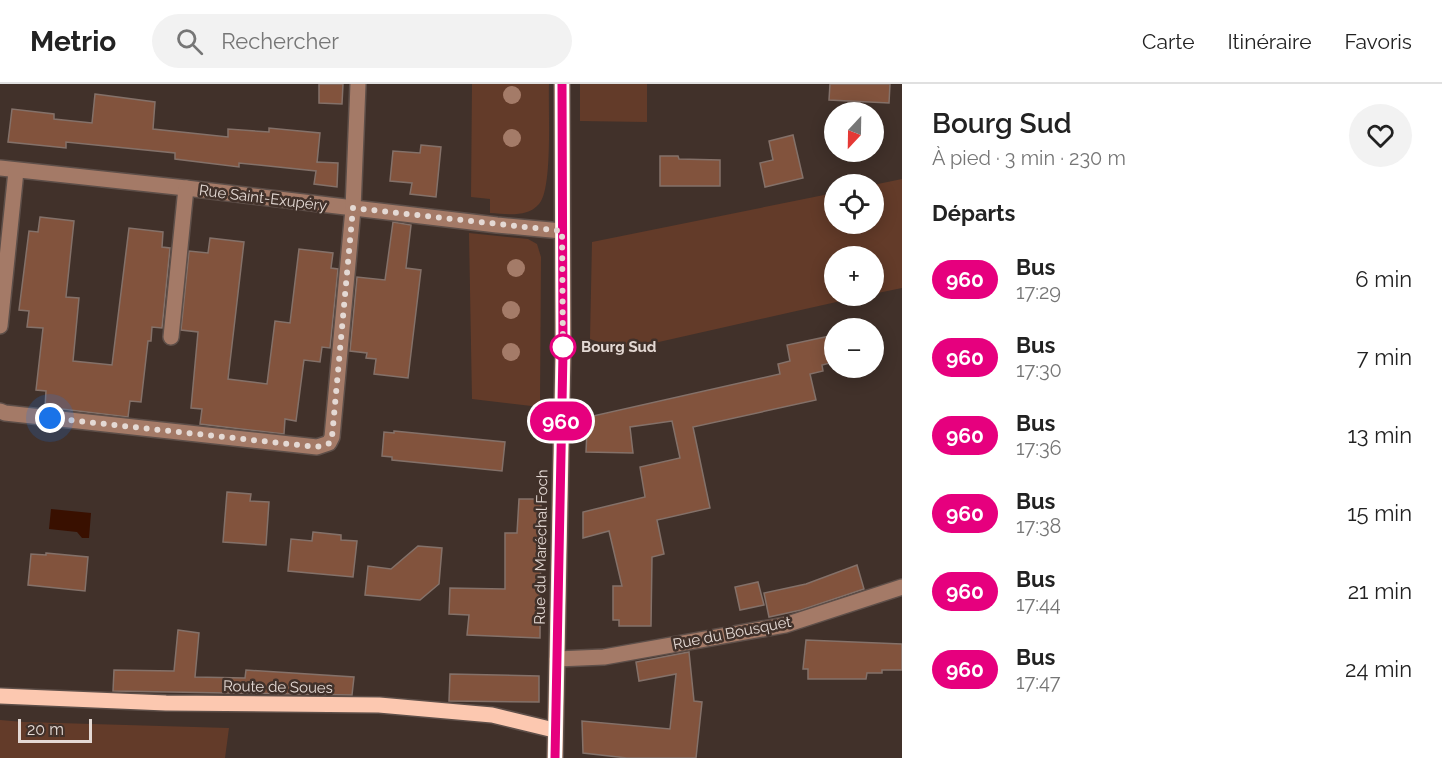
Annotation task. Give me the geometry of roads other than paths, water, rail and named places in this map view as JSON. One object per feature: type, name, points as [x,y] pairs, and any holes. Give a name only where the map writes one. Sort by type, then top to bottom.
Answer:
[{"type":"main road","name":"Rue du Maréchal Foch","points":[[555,758],[563,352],[562,84]]},
{"type":"main road","name":"Route de Soues","points":[[0,696],[177,703],[379,705],[492,715],[554,730]]},
{"type":"street","points":[[0,411],[305,446],[324,446],[330,443],[353,208],[358,84]]},
{"type":"street","name":"Rue Saint-Exupéry","points":[[0,168],[562,231]]},
{"type":"street","points":[[0,326],[16,171]]},
{"type":"street","points":[[171,337],[186,188]]},
{"type":"street","name":"Rue du Bousquet","points":[[557,659],[604,657],[785,624],[902,587]]},
{"type":"place","name":"Bourg Sud","points":[[563,347]]}]
